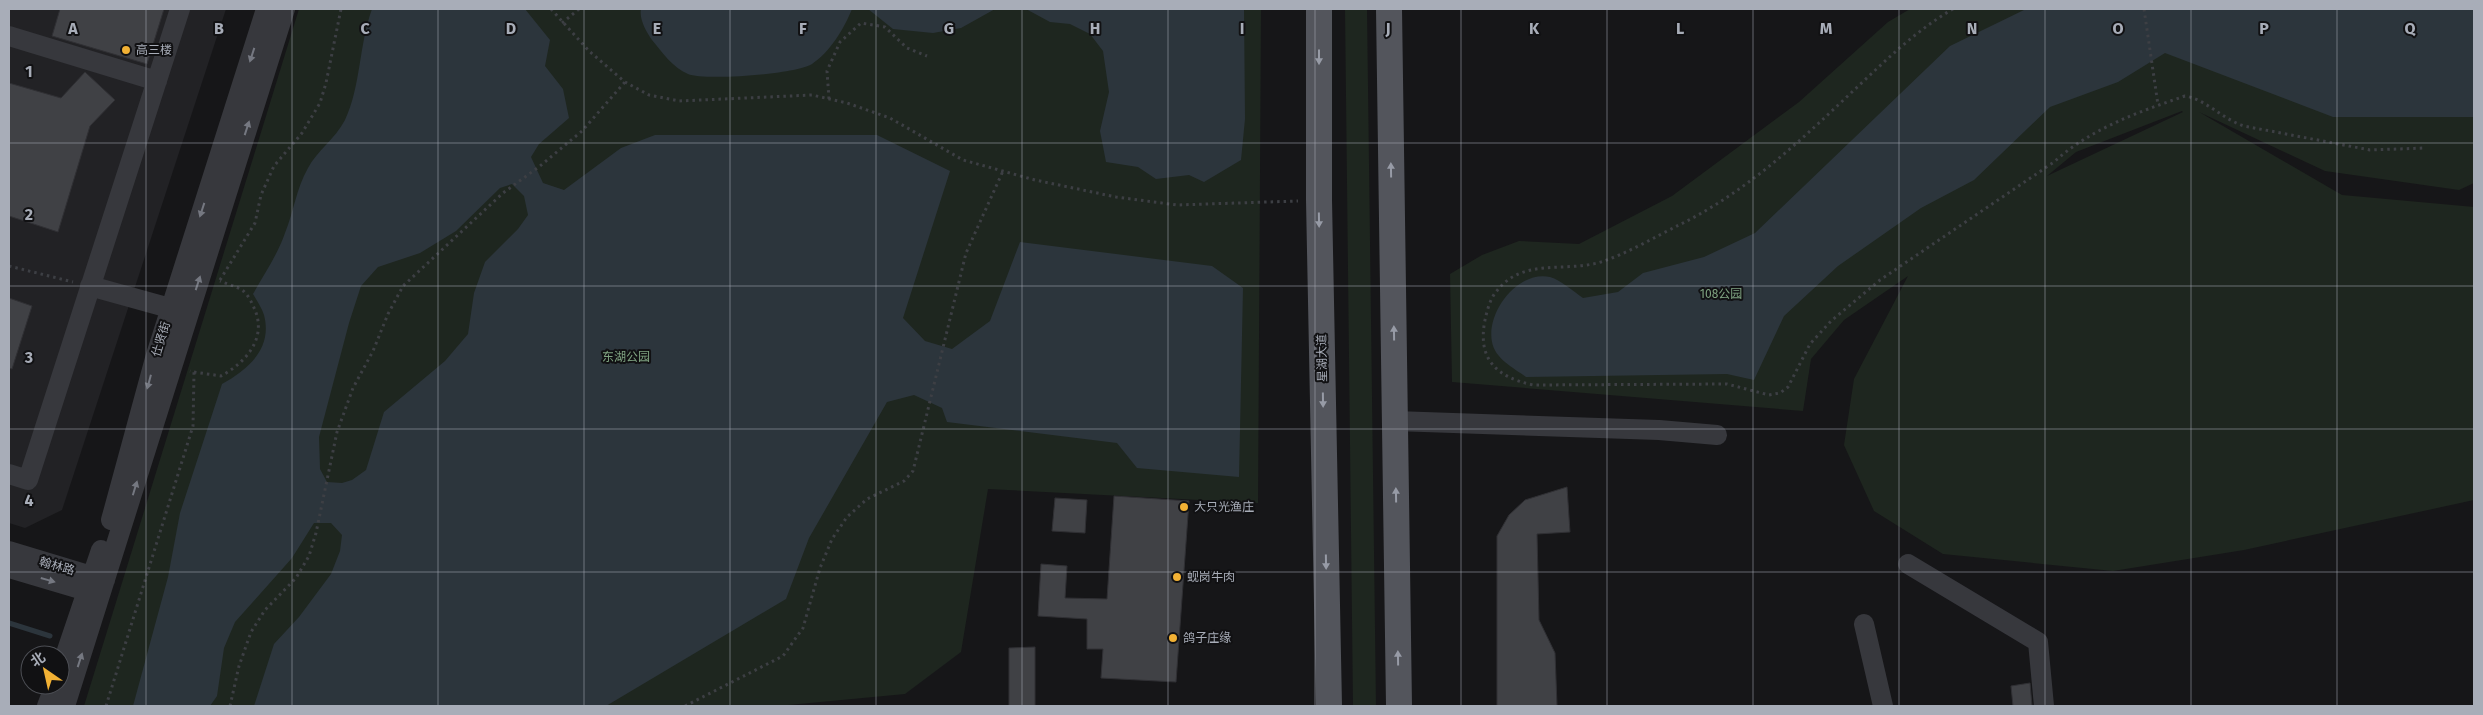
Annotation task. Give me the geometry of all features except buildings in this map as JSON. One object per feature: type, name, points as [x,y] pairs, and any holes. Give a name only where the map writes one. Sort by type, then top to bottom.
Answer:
[{"type":"main road","name":"星湖大道","points":[[1319,9],[1319,200],[1329,706]]},
{"type":"main road","points":[[1389,9],[1399,706]]},
{"type":"street","points":[[9,474],[28,480],[180,9]]},
{"type":"street","name":"仕贤街","points":[[70,648],[97,586],[111,521],[179,311],[266,9]]},
{"type":"street","points":[[90,286],[179,311],[285,9]]},
{"type":"street","points":[[9,36],[157,81]]},
{"type":"street","points":[[1395,421],[1659,430],[1717,435]]},
{"type":"street","name":"翰林路","points":[[9,551],[97,586]]},
{"type":"street","points":[[1908,564],[2038,642],[2044,706]]},
{"type":"street","name":"翰林路","points":[[9,568],[97,586]]},
{"type":"street","points":[[65,706],[97,586]]},
{"type":"street","points":[[1864,624],[1883,706]]},
{"type":"path","points":[[220,281],[255,223],[262,195],[274,166],[302,134],[320,103],[341,9]]},
{"type":"path","points":[[551,9],[589,51],[625,82],[649,95],[679,101],[812,95],[890,118],[963,160],[1035,180],[1116,197],[1177,205],[1319,200]]},
{"type":"path","points":[[562,23],[579,9]]},
{"type":"path","points":[[1953,9],[1909,39],[1791,149],[1724,201],[1680,225],[1602,262],[1576,267],[1532,268],[1512,277],[1496,292],[1484,324],[1484,348],[1493,366],[1512,381],[1533,385],[1727,384],[1769,395],[1780,393],[1788,387],[1810,344],[1831,320],[1880,280],[2054,162],[2090,134],[2184,96],[2197,98],[2229,122],[2244,126],[2370,150],[2425,148]]},
{"type":"path","points":[[2144,9],[2158,105]]},
{"type":"path","points":[[829,99],[827,71],[840,42],[861,23],[885,27],[907,48],[927,56]]},
{"type":"path","points":[[230,706],[239,666],[251,632],[265,610],[296,578],[309,556],[329,477],[337,432],[352,388],[373,351],[388,314],[403,286],[503,194],[582,131],[625,82]]},
{"type":"path","points":[[685,706],[783,656],[803,628],[820,568],[832,539],[847,517],[867,499],[904,481],[913,471],[966,254],[1003,171]]},
{"type":"path","points":[[9,266],[90,286]]},
{"type":"path","points":[[182,368],[194,372],[221,376],[236,368],[246,358],[255,344],[258,317],[251,302],[243,291],[214,279]]},
{"type":"path","points":[[106,706],[193,426],[194,372]]},
{"type":"shaded area","points":[[9,9],[226,9],[62,510],[25,528],[9,523]]},
{"type":"shaded area","points":[[372,9],[525,9],[550,40],[545,66],[563,89],[569,118],[539,144],[531,157],[543,183],[564,190],[621,148],[655,135],[877,135],[950,171],[903,318],[925,341],[952,349],[990,321],[1020,242],[1212,266],[1243,288],[1239,477],[1137,468],[1117,443],[947,422],[942,408],[914,395],[887,402],[809,538],[786,599],[606,706],[254,706],[274,644],[299,617],[331,574],[340,551],[342,535],[331,523],[314,523],[292,558],[235,622],[224,648],[217,696],[210,706],[133,706],[168,577],[180,513],[222,384],[249,365],[261,348],[265,338],[266,327],[261,307],[253,294],[282,241],[308,168],[345,120],[354,93]],"holes":[[[512,184],[524,196],[528,215],[518,229],[485,262],[474,293],[468,334],[445,361],[384,412],[366,470],[352,480],[342,483],[327,482],[320,469],[319,437],[349,323],[361,286],[378,267],[420,253],[456,231],[500,188]]]},
{"type":"shaded area","points":[[641,9],[852,9],[836,40],[812,64],[789,71],[713,77],[688,74],[672,64],[647,33],[642,21]]},
{"type":"shaded area","points":[[868,9],[995,9],[961,28],[933,33],[893,29]]},
{"type":"shaded area","points":[[1026,9],[1244,9],[1245,119],[1241,160],[1204,182],[1189,175],[1156,179],[1138,167],[1106,162],[1100,131],[1109,92],[1103,51],[1090,34],[1070,24],[1050,22]]},
{"type":"shaded area","points":[[2026,9],[2474,9],[2474,117],[2333,117],[2165,53],[2118,82],[2050,107],[1974,180],[1921,208],[1838,266],[1784,316],[1754,380],[1727,374],[1526,377],[1497,353],[1492,342],[1491,330],[1494,318],[1499,306],[1516,287],[1527,280],[1538,277],[1550,277],[1563,283],[1583,298],[1618,292],[1643,273],[1704,257],[1755,233],[1950,46]]},
{"type":"green space","name":"东湖公园","points":[[299,9],[1261,9],[1258,503],[988,489],[961,652],[905,694],[778,706],[84,706]]},
{"type":"green space","points":[[1345,9],[1367,9],[1376,706],[1353,706]]},
{"type":"green space","name":"108公园","points":[[1910,9],[2474,9],[2474,183],[2459,190],[2325,171],[2199,112],[2342,195],[2474,207],[2474,500],[2244,550],[2113,571],[1943,554],[1874,511],[1844,445],[1854,379],[1908,276],[1844,320],[1811,359],[1803,411],[1452,382],[1450,274],[1482,255],[1519,241],[1579,244],[1672,196],[1799,102],[1888,22]],"holes":[[[2183,112],[2047,176],[2076,152]]]},
{"type":"waterway","points":[[9,623],[50,636]]},
{"type":"place","name":"高三楼","points":[[126,50]]},
{"type":"place","name":"大只光渔庄","points":[[1184,507]]},
{"type":"place","name":"蚬岗牛肉","points":[[1177,577]]},
{"type":"place","name":"鸽子庄缘","points":[[1173,638]]}]
